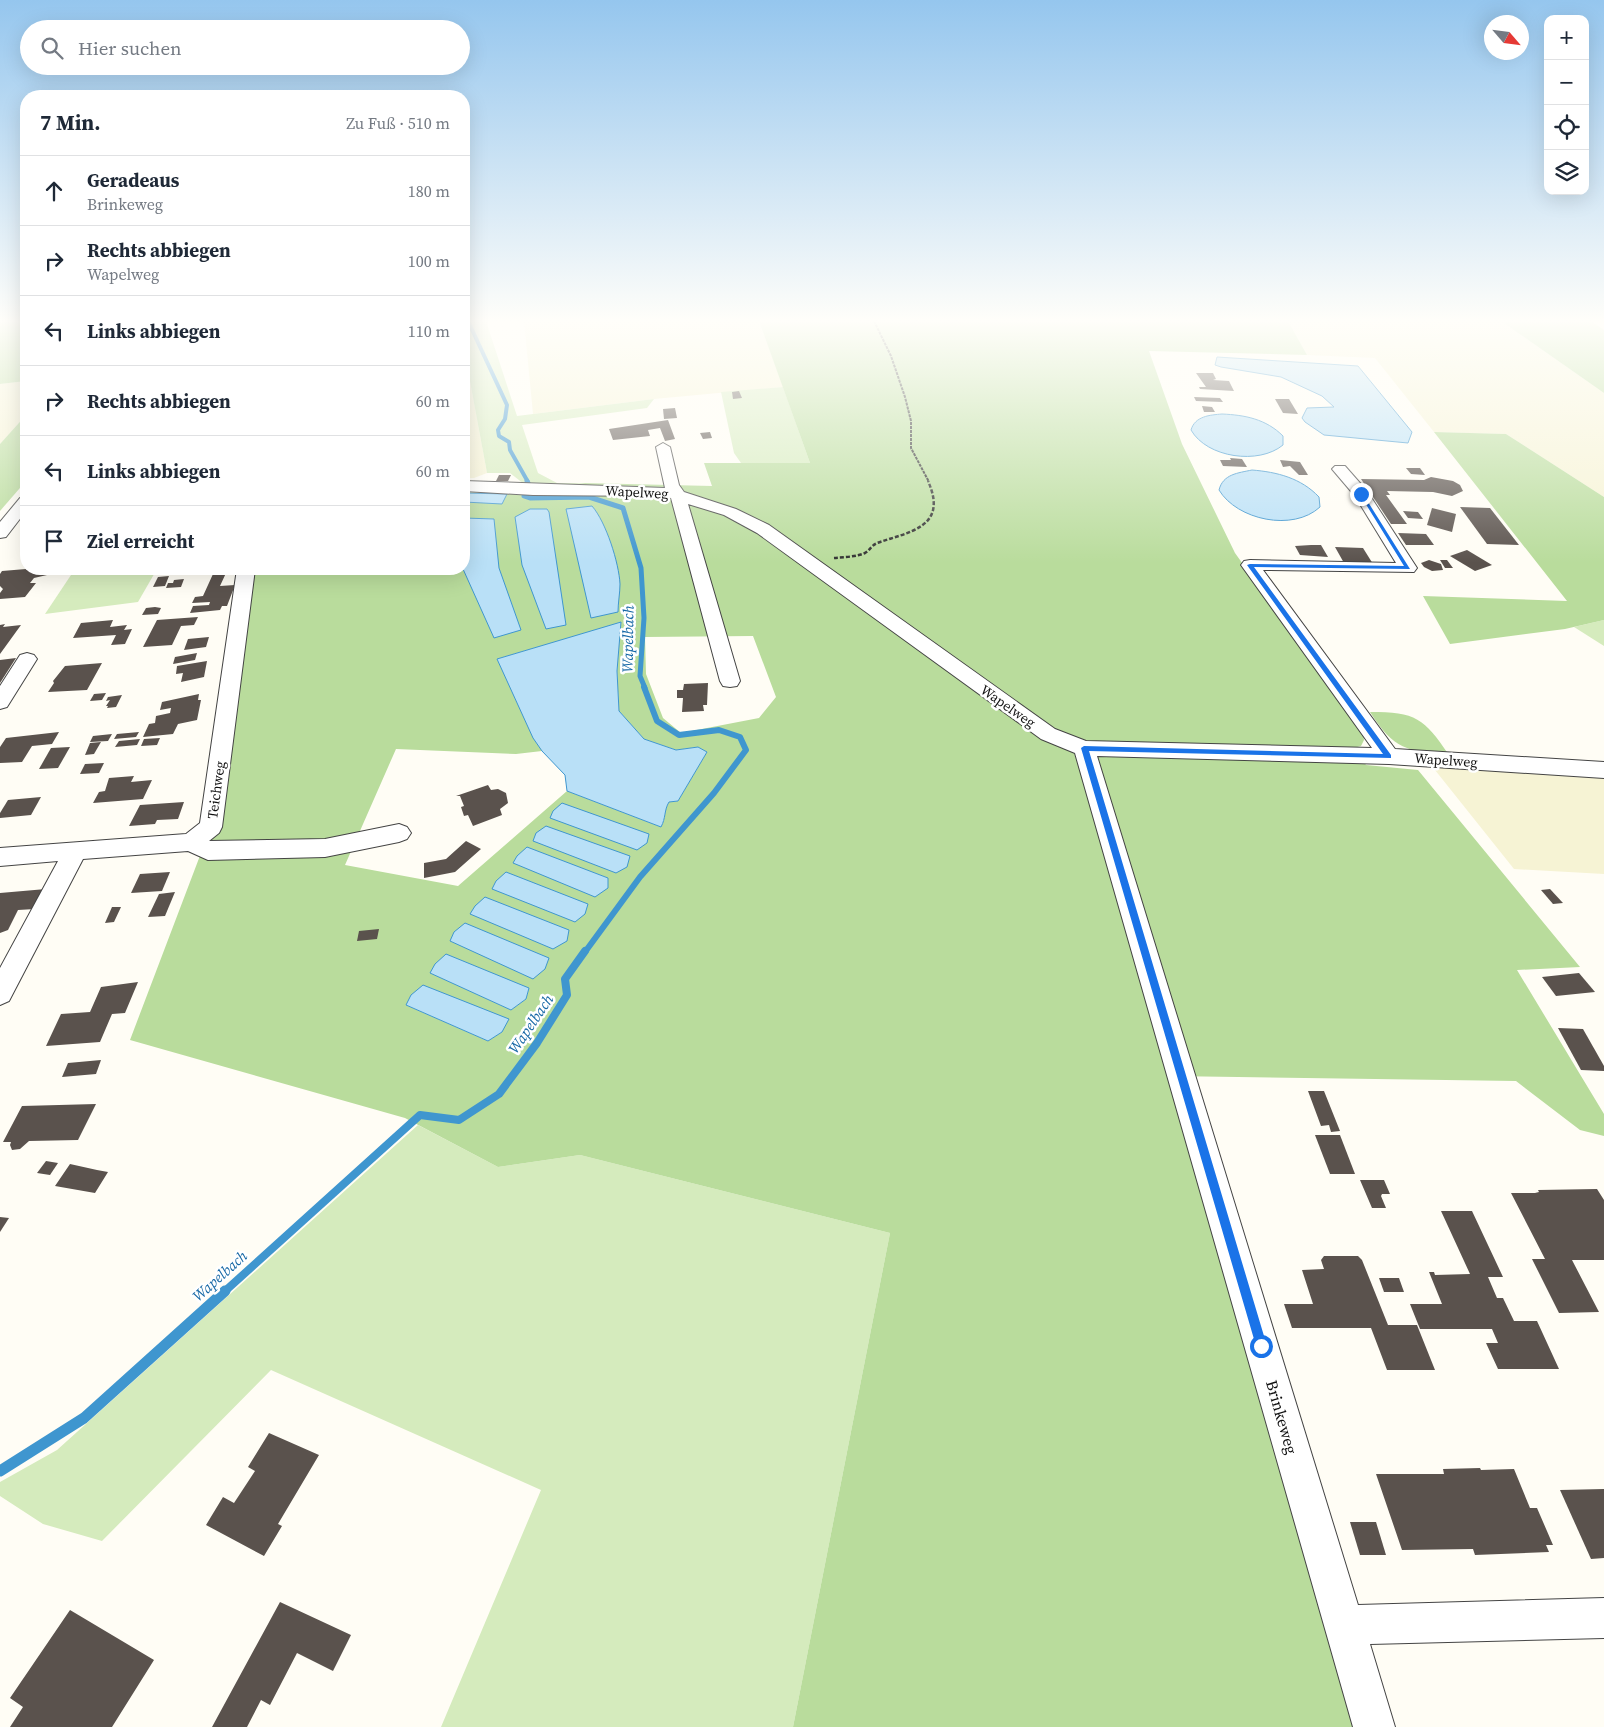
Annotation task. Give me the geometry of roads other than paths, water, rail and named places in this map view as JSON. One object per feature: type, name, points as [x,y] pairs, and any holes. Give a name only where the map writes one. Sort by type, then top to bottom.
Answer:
[{"type":"street","points":[[662,447],[671,485],[678,495],[730,680]]},
{"type":"street","points":[[1340,469],[1361,494],[1408,568],[1250,565],[1389,756]]},
{"type":"street","name":"Wapelweg","points":[[470,486],[533,490],[657,491],[678,495],[730,512],[762,528],[1048,734],[1084,748],[1389,756],[1604,770]]},
{"type":"street","points":[[0,533],[20,508]]},
{"type":"street","name":"Teichweg","points":[[191,842],[211,827],[245,575]]},
{"type":"street","points":[[0,702],[27,659]]},
{"type":"street","name":"Brinkeweg","points":[[1084,748],[1374,1727]]},
{"type":"street","points":[[0,857],[191,842],[208,851],[325,848],[399,833]]},
{"type":"street","points":[[0,993],[76,851]]},
{"type":"street","points":[[1344,1625],[1604,1618]]},
{"type":"water","points":[[1328,402],[1387,402],[1412,432],[1408,443],[1324,435],[1302,418],[1307,408],[1334,407]]},
{"type":"water","points":[[1222,414],[1239,415],[1255,419],[1270,426],[1283,436],[1283,445],[1261,455],[1248,456],[1234,456],[1209,447],[1199,440],[1191,430],[1199,419]]},
{"type":"water","points":[[1252,470],[1279,474],[1304,485],[1319,497],[1320,507],[1309,515],[1281,521],[1252,515],[1239,509],[1227,500],[1219,490],[1228,477],[1236,473]]},
{"type":"water","points":[[470,493],[507,494],[502,504],[470,502]]},
{"type":"water","points":[[592,506],[602,522],[611,543],[620,584],[618,612],[591,618],[566,509]]},
{"type":"water","points":[[530,509],[547,509],[549,512],[566,625],[546,629],[522,565],[515,517]]},
{"type":"water","points":[[470,518],[494,519],[499,568],[521,630],[494,638],[466,575],[470,575]]},
{"type":"water","points":[[621,622],[617,671],[619,711],[644,739],[676,750],[698,747],[707,752],[678,801],[669,802],[661,827],[567,791],[565,775],[542,751],[533,738],[497,659]]},
{"type":"water","points":[[562,803],[649,834],[647,843],[637,850],[550,818],[553,811]]},
{"type":"water","points":[[546,826],[630,856],[627,867],[616,873],[533,841],[536,833]]},
{"type":"water","points":[[527,847],[608,878],[608,888],[595,897],[513,863],[517,856]]},
{"type":"water","points":[[506,872],[588,904],[585,914],[575,922],[492,889],[496,881]]},
{"type":"water","points":[[485,897],[569,930],[567,941],[553,949],[470,914],[475,906]]},
{"type":"water","points":[[465,923],[549,958],[545,969],[533,979],[450,941],[454,932]]},
{"type":"water","points":[[446,954],[529,988],[526,999],[511,1010],[430,973],[435,964]]},
{"type":"water","points":[[423,985],[509,1019],[502,1032],[488,1041],[406,1005],[411,995]]},
{"type":"waterway","name":"Wapelbach","points":[[505,402],[507,405],[505,419],[498,430],[499,436],[509,442],[510,450],[528,482]]},
{"type":"waterway","name":"Wapelbach","points":[[524,496],[530,498],[589,497],[623,508],[641,568],[644,618],[640,676],[645,688]]},
{"type":"waterway","name":"Wapelbach","points":[[585,952],[640,877],[714,793],[746,750],[740,737],[719,730],[679,735],[657,721],[644,687]]},
{"type":"waterway","name":"Wapelbach","points":[[224,1292],[420,1115],[459,1120],[499,1094],[537,1043],[567,995],[565,979],[585,951]]},
{"type":"waterway","name":"Wapelbach","points":[[0,1471],[84,1418],[225,1291]]}]
